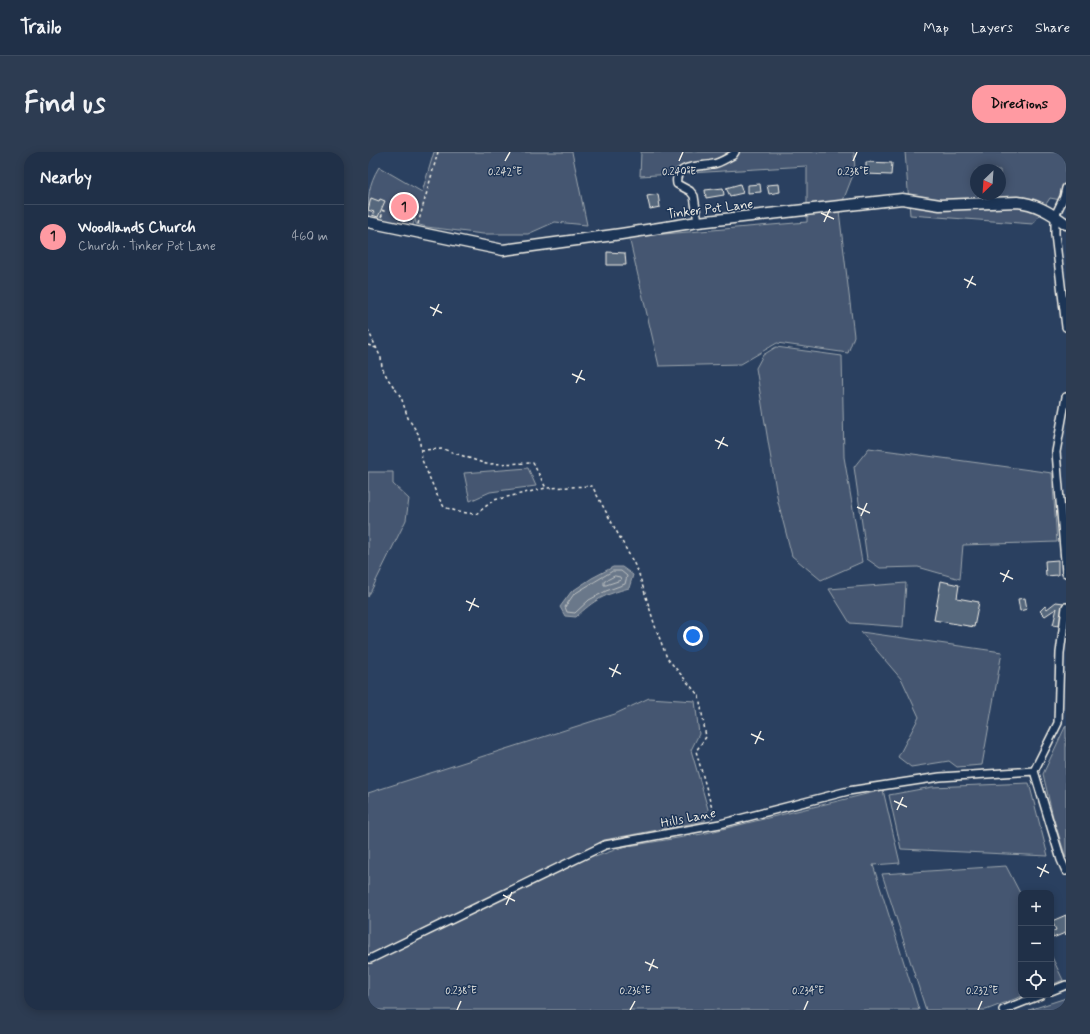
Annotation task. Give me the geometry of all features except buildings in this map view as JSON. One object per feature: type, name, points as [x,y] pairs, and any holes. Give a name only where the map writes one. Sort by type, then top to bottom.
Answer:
[{"type":"street","points":[[698,222],[694,196],[690,191],[677,184],[676,179],[678,173],[683,169],[714,164],[733,155],[735,152]]},
{"type":"street","points":[[1066,188],[1064,197],[1055,216],[1055,234],[1066,327]]},
{"type":"street","name":"Tinker Pot Lane","points":[[368,222],[503,250],[698,222],[902,199],[940,205],[1017,202],[1027,203],[1055,216],[1066,224]]},
{"type":"street","points":[[1066,397],[1056,452],[1066,573]]},
{"type":"street","points":[[1066,607],[1060,654],[1058,723],[1034,771],[1061,860],[1066,871]]},
{"type":"street","name":"Hills Lane","points":[[368,959],[605,845],[720,824],[848,791],[940,777],[1034,771]]},
{"type":"street","points":[[1054,990],[1066,985]]},
{"type":"street","points":[[1003,1010],[1033,998]]},
{"type":"path","points":[[418,225],[438,152]]},
{"type":"path","points":[[368,330],[381,358],[382,368],[401,397],[408,418],[419,435],[422,460],[437,495],[444,507],[459,512],[476,514],[494,500],[546,488],[592,486],[638,571],[655,626],[667,658],[699,696],[706,737],[696,751],[712,812]]},
{"type":"path","points":[[368,345],[377,348]]},
{"type":"path","points":[[422,450],[443,449],[486,464],[533,463],[546,488]]},
{"type":"shaded area","points":[[434,152],[572,152],[587,225],[555,222],[528,234],[483,234],[427,227],[416,224],[415,218],[412,228],[368,218],[369,191],[375,173],[379,167],[422,192]]},
{"type":"shaded area","points":[[641,152],[854,152],[855,170],[839,211],[854,336],[848,353],[777,343],[741,364],[659,366],[629,237],[807,222],[807,166],[640,176]]},
{"type":"shaded area","points":[[905,152],[1066,152],[1066,201],[1050,198],[1033,224],[910,215]]},
{"type":"shaded area","points":[[776,347],[842,356],[844,457],[862,562],[821,580],[792,556],[778,502],[756,368],[763,355]]},
{"type":"shaded area","points":[[869,448],[1052,473],[1057,542],[963,545],[960,579],[918,567],[880,568],[867,559],[854,467]]},
{"type":"shaded area","points":[[528,468],[536,486],[490,492],[470,501],[464,473]]},
{"type":"shaded area","points":[[368,472],[393,472],[393,484],[409,499],[406,520],[368,597]]},
{"type":"shaded area","points":[[906,583],[903,627],[850,623],[829,589]]},
{"type":"shaded area","points":[[861,632],[1002,652],[982,765],[957,767],[949,761],[911,767],[898,757],[919,717],[902,680]]},
{"type":"shaded area","points":[[649,698],[695,701],[699,734],[691,750],[708,809],[705,821],[604,840],[587,850],[595,857],[623,847],[702,834],[883,790],[900,863],[873,865],[919,1010],[368,1010],[368,793],[615,714]]},
{"type":"shaded area","points":[[1066,725],[1066,858],[1053,817],[1043,774]]},
{"type":"shaded area","points":[[1029,783],[1048,856],[901,849],[889,795],[932,787]]},
{"type":"shaded area","points":[[1006,866],[1018,890],[1018,998],[986,1010],[926,1010],[882,874]]},
{"type":"shaded area","points":[[1054,961],[1063,980],[1054,984]]},
{"type":"shaded area","points":[[1066,998],[1066,1010],[1029,1010]]},
{"type":"water","points":[[613,567],[622,567],[633,575],[629,588],[600,598],[576,617],[565,616],[560,607],[571,592],[592,578]]},
{"type":"place","name":"Woodlands Church","points":[[404,207]]}]
